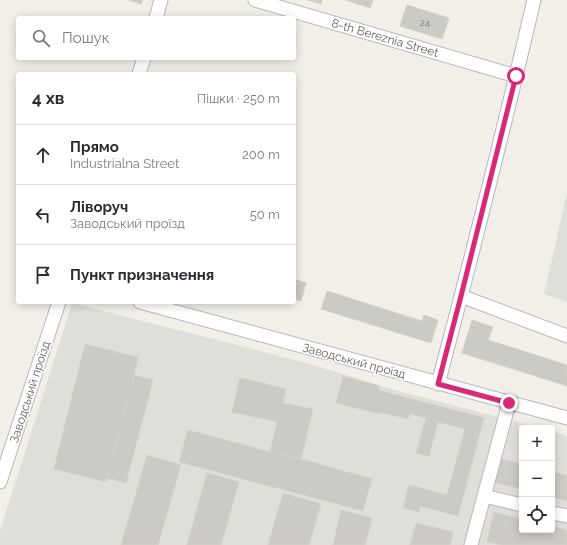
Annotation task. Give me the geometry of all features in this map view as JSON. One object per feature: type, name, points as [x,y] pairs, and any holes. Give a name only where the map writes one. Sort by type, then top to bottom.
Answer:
[{"type":"street","points":[[157,16],[161,0]]},
{"type":"street","name":"8-th Bereznia Street","points":[[255,0],[516,76]]},
{"type":"street","points":[[438,384],[534,0]]},
{"type":"street","points":[[140,72],[143,60]]},
{"type":"street","points":[[461,296],[567,336]]},
{"type":"street","name":"Заводський проїзд","points":[[0,482],[58,304]]},
{"type":"street","name":"Заводський проїзд","points":[[147,304],[567,418]]},
{"type":"street","points":[[471,545],[509,403]]},
{"type":"street","points":[[484,496],[519,504]]},
{"type":"street","points":[[555,514],[567,516]]},
{"type":"shaded area","points":[[567,193],[567,302],[544,294]]},
{"type":"shaded area","points":[[72,304],[307,363],[391,389],[529,425],[519,425],[519,533],[555,533],[555,432],[567,436],[567,545],[0,545],[0,531]]},
{"type":"building","points":[[129,0],[143,0],[141,4]]},
{"type":"building","points":[[308,0],[322,0],[321,4]]},
{"type":"building","points":[[346,0],[373,0],[370,8]]},
{"type":"building","points":[[407,5],[449,18],[442,39],[400,26]]},
{"type":"building","points":[[296,280],[306,283],[301,301],[296,300]]},
{"type":"building","points":[[327,291],[422,321],[424,315],[438,320],[431,343],[321,309]]},
{"type":"building","points":[[472,320],[493,327],[488,340],[567,365],[567,386],[462,353]]},
{"type":"building","points":[[85,344],[138,357],[106,482],[54,469]]},
{"type":"building","points":[[134,375],[153,380],[126,483],[107,478]]},
{"type":"building","points":[[343,376],[379,386],[378,390],[484,418],[458,516],[420,506],[419,512],[403,508],[409,485],[447,495],[465,429],[438,422],[429,456],[416,453],[426,418],[410,414],[408,419],[336,403]]},
{"type":"building","points":[[240,378],[286,389],[283,403],[313,409],[301,459],[270,452],[277,422],[232,412]]},
{"type":"building","points":[[188,430],[372,479],[363,511],[179,462]]},
{"type":"building","points":[[147,455],[181,465],[158,545],[121,545]]},
{"type":"building","points":[[495,458],[519,463],[519,488],[489,481]]},
{"type":"building","points":[[207,473],[239,482],[221,545],[187,545]]},
{"type":"building","points":[[555,473],[567,476],[567,501],[555,498]]},
{"type":"building","points":[[283,493],[321,504],[309,545],[268,545]]},
{"type":"building","points":[[341,510],[372,518],[365,545],[333,545]]},
{"type":"building","points":[[494,512],[519,518],[519,533],[555,533],[555,527],[567,530],[567,545],[502,545],[487,542]]},
{"type":"building","points":[[416,523],[453,532],[450,545],[410,545]]},
{"type":"route","points":[[509,403],[438,384],[516,76]]}]
